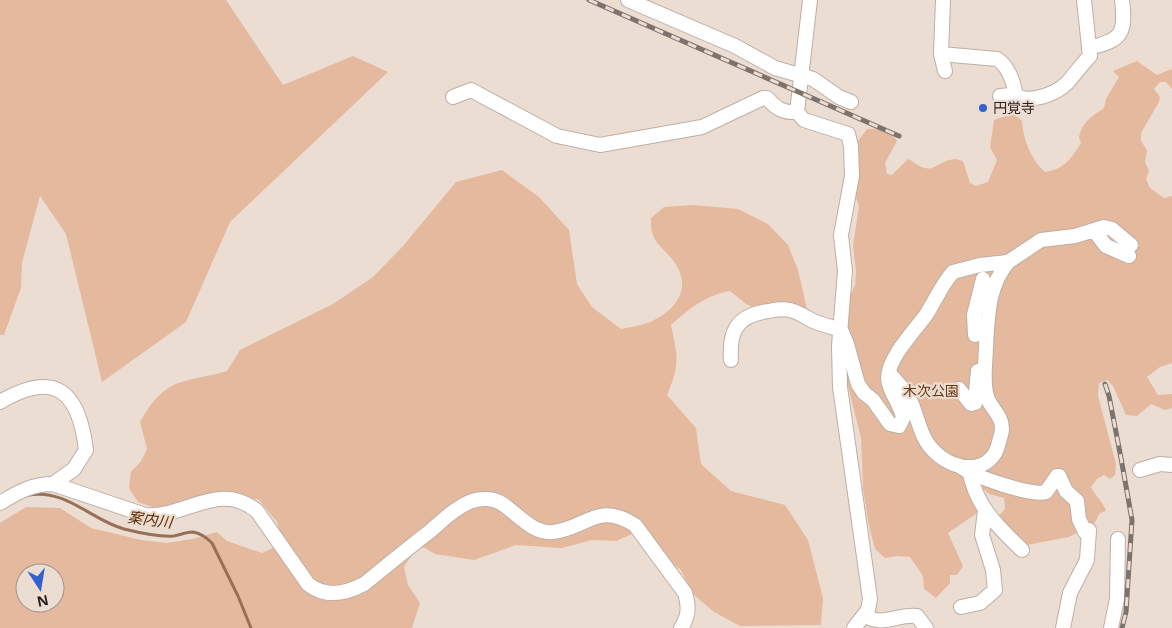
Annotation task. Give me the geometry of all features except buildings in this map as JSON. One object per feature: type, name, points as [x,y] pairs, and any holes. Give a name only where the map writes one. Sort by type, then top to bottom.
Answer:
[{"type":"street","points":[[628,0],[735,46],[775,68],[801,74],[819,82],[839,97],[851,102]]},
{"type":"street","points":[[810,0],[797,112],[804,120],[845,132],[850,137],[852,176],[841,235],[845,271],[840,330],[840,387],[870,599],[864,615],[854,628]]},
{"type":"street","points":[[943,0],[941,54],[945,71]]},
{"type":"street","points":[[1000,96],[1014,94],[1019,97],[1030,98],[1059,90],[1090,56],[1084,0]]},
{"type":"street","points":[[1089,48],[1112,42],[1120,34],[1125,21],[1122,0]]},
{"type":"street","points":[[941,54],[997,59],[1006,68],[1013,83],[1014,94]]},
{"type":"street","points":[[452,97],[471,90],[557,136],[600,145],[702,127],[715,123],[763,98],[767,98],[776,109],[787,113],[797,112]]},
{"type":"street","points":[[966,470],[983,466],[990,460],[998,447],[1002,428],[1000,416],[988,398],[984,362],[986,344],[978,325],[980,282],[1041,240],[1075,236],[1108,227],[1130,250]]},
{"type":"street","points":[[731,360],[733,332],[744,319],[752,314],[778,308],[792,310],[840,330],[847,344],[858,384],[887,422],[896,427],[901,425],[903,418],[890,384],[889,373],[905,342],[926,315],[953,272],[980,265],[1004,267]]},
{"type":"street","points":[[978,325],[1004,267]]},
{"type":"street","points":[[959,389],[971,404],[976,402],[978,372],[984,362]]},
{"type":"street","points":[[889,373],[910,400],[919,427],[928,444],[939,456],[986,480],[1041,494],[1049,490],[1057,476],[1059,476],[1066,491],[1077,501],[1078,519],[1087,531],[1087,560],[1070,593],[1063,625]]},
{"type":"street","points":[[0,402],[22,391],[45,386],[57,388],[69,396],[76,408],[86,450],[74,469],[53,484]]},
{"type":"street","points":[[1140,470],[1160,464],[1172,465]]},
{"type":"street","points":[[966,470],[973,490],[985,511],[1022,550]]},
{"type":"street","points":[[0,503],[24,489],[42,484],[53,484],[145,515],[174,513],[196,503],[217,498],[232,498],[246,502],[256,511],[308,584],[316,590],[333,593],[352,590],[364,584],[448,516],[472,501],[483,499],[500,503],[524,521],[544,532],[569,528],[596,515],[618,516],[635,525],[685,593],[689,606],[688,615],[681,628]]},
{"type":"street","points":[[961,607],[980,603],[996,590],[993,570],[982,535],[985,511]]},
{"type":"street","points":[[1111,628],[1117,599],[1118,539]]},
{"type":"street","points":[[864,615],[876,624],[889,625],[903,618],[917,616],[926,628]]},
{"type":"green space","points":[[0,0],[226,0],[283,85],[353,56],[388,72],[230,222],[186,322],[102,382],[66,234],[40,196],[22,263],[21,288],[4,335],[0,335]]},
{"type":"green space","name":"木次公園","points":[[1137,61],[1157,75],[1172,69],[1172,89],[1166,82],[1160,82],[1154,89],[1160,97],[1159,102],[1141,133],[1141,141],[1147,150],[1145,162],[1149,171],[1146,179],[1150,188],[1164,198],[1172,196],[1172,363],[1160,367],[1147,377],[1158,395],[1172,394],[1172,408],[1165,410],[1151,404],[1137,416],[1126,415],[1113,386],[1107,380],[1099,383],[1098,396],[1116,464],[1115,475],[1110,479],[1104,475],[1097,479],[1091,487],[1106,511],[1100,513],[1094,524],[1069,537],[1027,545],[1019,541],[997,518],[1005,509],[1004,498],[989,494],[982,488],[976,490],[977,513],[948,533],[963,566],[957,575],[950,575],[950,583],[936,598],[924,589],[923,576],[910,557],[897,556],[885,558],[875,549],[869,526],[863,489],[861,438],[844,370],[847,303],[855,285],[856,271],[853,246],[859,206],[856,198],[855,145],[867,129],[884,130],[897,141],[885,163],[887,174],[892,175],[908,159],[920,166],[932,168],[945,161],[956,159],[963,161],[970,183],[976,186],[988,182],[997,160],[990,147],[994,120],[1014,113],[1022,121],[1026,142],[1036,162],[1045,172],[1051,171],[1062,166],[1074,154],[1081,143],[1079,137],[1085,123],[1104,108],[1106,99],[1119,77],[1113,71]]},
{"type":"green space","points":[[502,170],[539,197],[569,230],[577,284],[592,307],[621,329],[650,322],[660,317],[675,304],[682,288],[682,279],[678,269],[672,259],[656,242],[652,232],[651,218],[664,207],[693,205],[738,209],[768,224],[788,245],[798,270],[807,309],[779,318],[746,304],[730,291],[706,299],[671,325],[676,353],[676,368],[667,395],[696,428],[701,464],[731,491],[785,505],[808,540],[823,598],[821,625],[740,626],[714,612],[694,595],[680,569],[648,550],[632,534],[616,541],[592,540],[562,548],[516,545],[474,560],[435,554],[423,547],[413,553],[404,567],[408,585],[420,603],[412,628],[0,628],[0,523],[26,507],[60,508],[91,528],[141,540],[166,543],[192,539],[217,532],[227,541],[262,553],[275,547],[280,533],[277,522],[259,500],[234,493],[215,494],[158,509],[138,502],[129,488],[131,472],[141,461],[147,449],[140,422],[159,396],[168,389],[187,380],[227,371],[240,350],[333,304],[373,277],[403,246],[456,182]]},
{"type":"waterway","name":"案内川","points":[[29,495],[43,494],[67,501],[112,525],[124,529],[168,536],[188,532],[198,533],[212,543],[238,596],[251,628]]},
{"type":"railway","points":[[589,0],[899,136]]},
{"type":"railway","points":[[1105,384],[1109,396],[1132,520],[1126,612],[1122,628]]},
{"type":"place","name":"円覚寺","points":[[983,108]]}]
